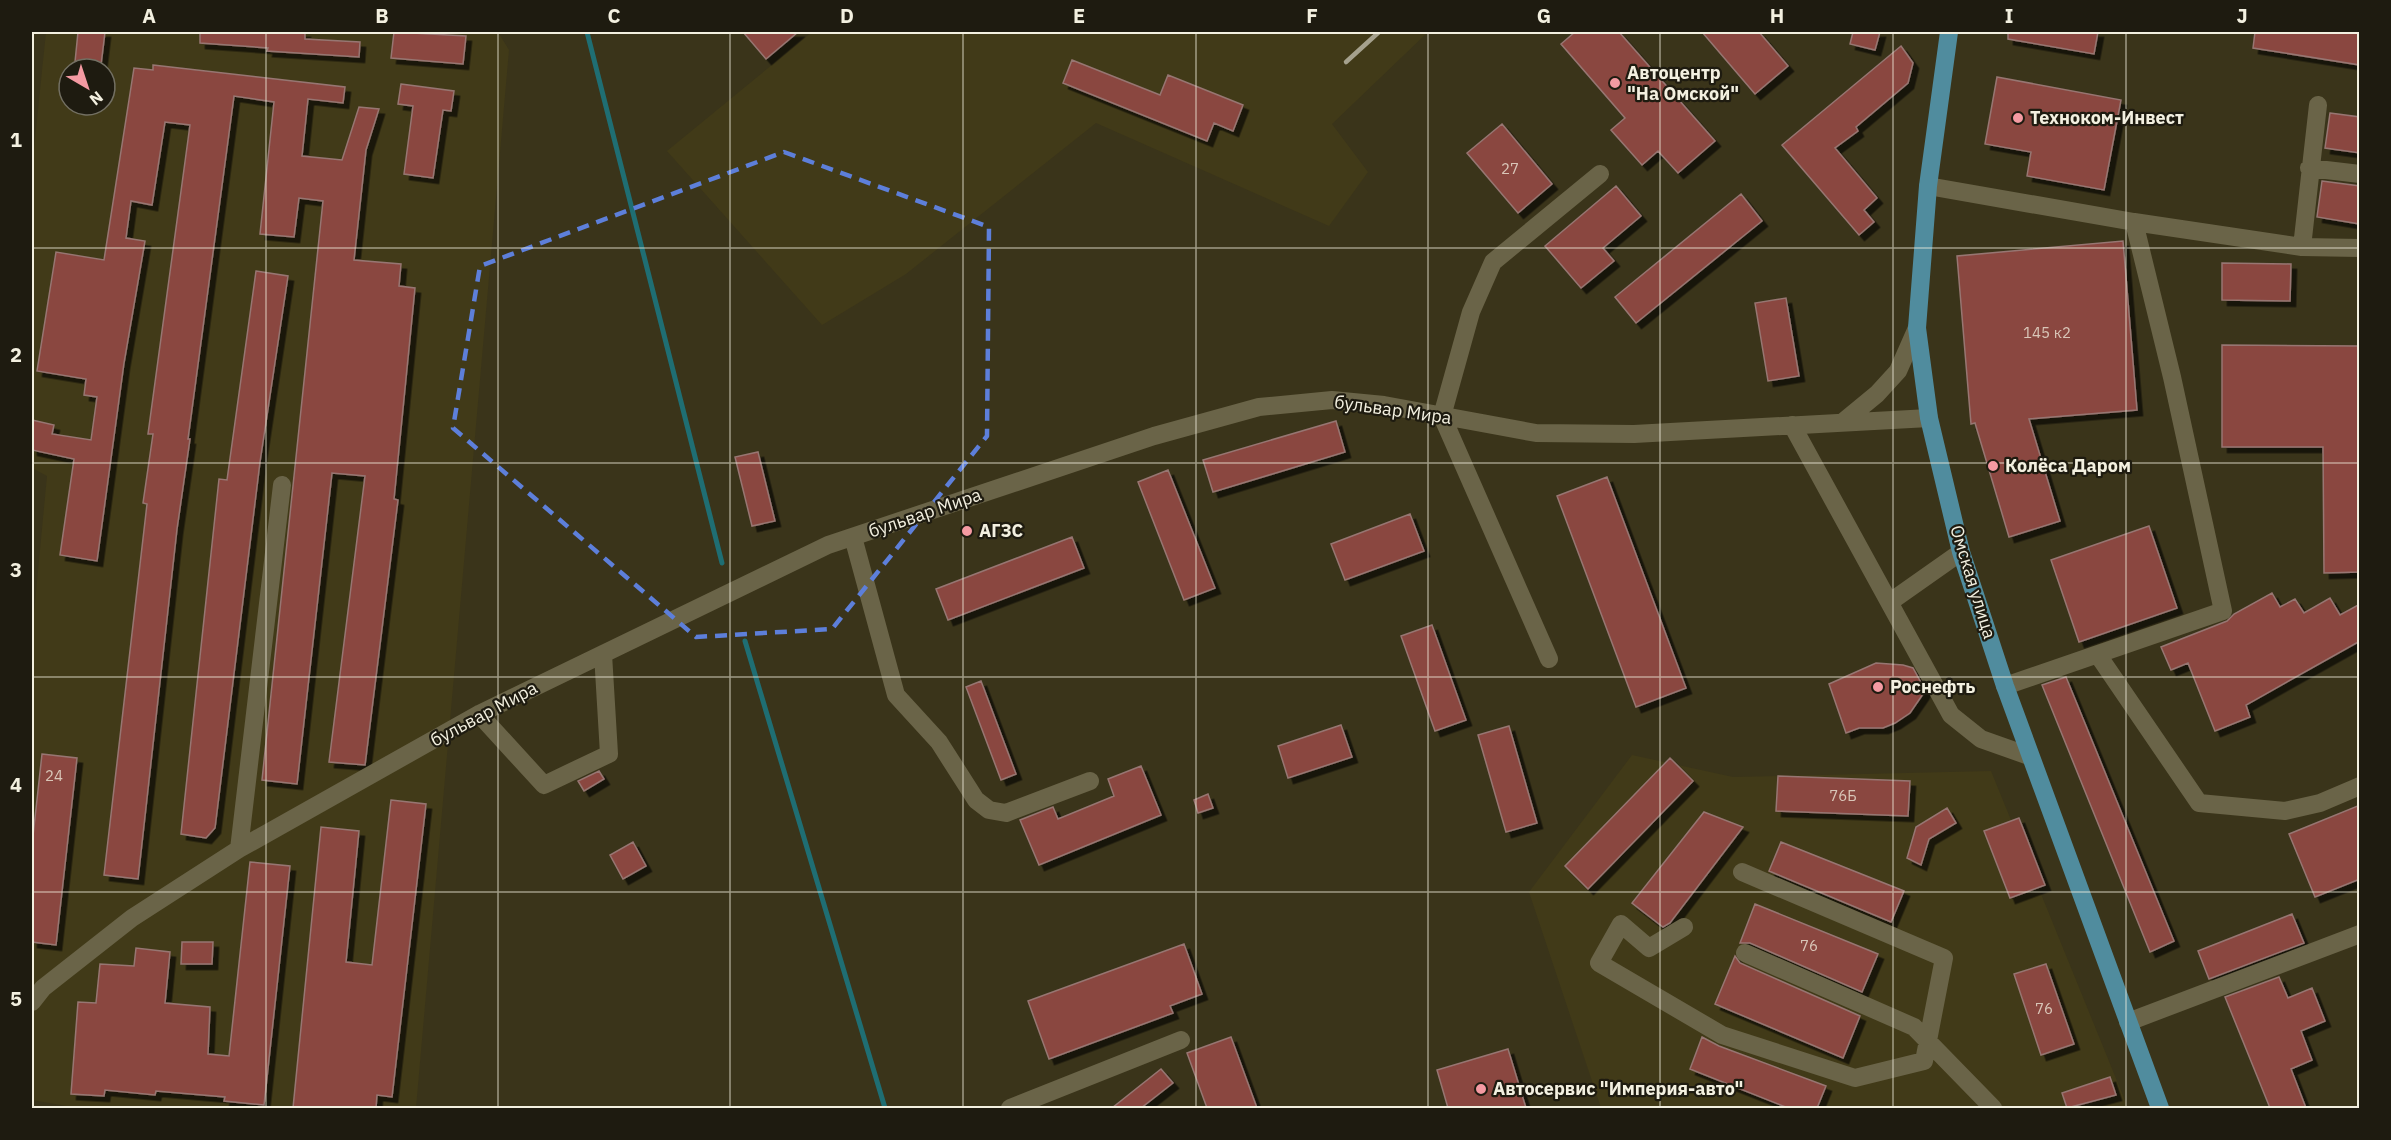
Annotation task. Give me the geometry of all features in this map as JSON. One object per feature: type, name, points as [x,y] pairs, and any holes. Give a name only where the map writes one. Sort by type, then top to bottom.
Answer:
[{"type":"main road","name":"Омская улица","points":[[1949,32],[1928,186],[1917,328],[1929,418],[1961,552],[2005,686],[2160,1108]]},
{"type":"street","points":[[2301,247],[2318,105]]},
{"type":"street","points":[[2310,168],[2360,174]]},
{"type":"street","points":[[1549,659],[1442,416],[1471,312],[1493,262],[1600,174]]},
{"type":"street","points":[[1928,186],[2134,222],[2301,247],[2360,248]]},
{"type":"street","points":[[2005,686],[2223,611],[2172,377],[2134,222]]},
{"type":"street","points":[[1843,422],[1877,394],[1898,370],[1917,328]]},
{"type":"street","name":"бульвар Мира","points":[[35,995],[132,918],[239,849],[479,714],[828,545],[1154,436],[1259,407],[1332,400],[1383,405],[1536,433],[1634,434],[1929,418]]},
{"type":"street","points":[[1792,425],[1951,714],[1981,739],[2030,756]]},
{"type":"street","points":[[239,849],[282,485]]},
{"type":"street","points":[[853,537],[896,696],[939,742],[976,800],[993,812],[1006,813],[1090,781]]},
{"type":"street","points":[[1890,602],[1961,552]]},
{"type":"street","points":[[479,714],[544,785],[600,758],[609,753],[603,654]]},
{"type":"street","points":[[2098,655],[2199,803],[2284,811],[2320,803],[2360,786]]},
{"type":"street","points":[[1684,927],[1649,948],[1621,924],[1599,963],[1722,1035],[1855,1078],[1924,1061],[1944,958],[1742,872]]},
{"type":"street","points":[[2128,1022],[2360,933]]},
{"type":"street","points":[[1745,953],[1914,1027],[1993,1108]]},
{"type":"street","points":[[1010,1108],[1181,1040]]},
{"type":"highlighted area","points":[[784,152],[989,227],[987,436],[832,629],[696,637],[453,428],[480,266]]},
{"type":"shaded area","points":[[46,32],[498,32],[509,50],[416,1108],[78,1108],[32,1100],[32,634],[47,476],[32,468],[32,168]]},
{"type":"shaded area","points":[[812,32],[1428,32],[1332,124],[1368,172],[1329,226],[1096,123],[906,274],[822,325],[667,151]]},
{"type":"shaded area","points":[[1632,755],[1733,777],[1991,771],[2128,1108],[1601,1108],[1529,892]]},
{"type":"building","points":[[78,32],[105,32],[102,57],[76,57]]},
{"type":"building","points":[[200,32],[305,32],[305,39],[360,42],[359,57],[267,51],[268,48],[200,43]]},
{"type":"building","points":[[394,32],[466,36],[463,64],[391,58]]},
{"type":"building","points":[[743,32],[798,32],[766,59]]},
{"type":"building","points":[[1575,32],[1619,32],[1715,141],[1678,173],[1658,151],[1642,165],[1611,130],[1625,118],[1561,44]]},
{"type":"building","points":[[1702,32],[1759,32],[1788,66],[1755,94]]},
{"type":"building","points":[[1853,32],[1880,32],[1875,50],[1850,44]]},
{"type":"building","points":[[2008,32],[2098,32],[2094,54],[2008,39]]},
{"type":"building","points":[[2255,32],[2360,32],[2360,65],[2253,48]]},
{"type":"building","points":[[1901,46],[1913,63],[1908,83],[1856,127],[1858,131],[1835,148],[1877,198],[1864,210],[1874,222],[1859,235],[1782,145]]},
{"type":"building","points":[[1072,60],[1160,95],[1168,75],[1243,105],[1233,131],[1214,123],[1207,141],[1063,83]]},
{"type":"building","points":[[153,65],[345,87],[343,103],[308,99],[302,156],[342,160],[359,107],[379,109],[366,150],[354,260],[401,264],[399,286],[415,288],[394,499],[398,500],[365,765],[329,762],[365,476],[332,473],[297,784],[262,780],[323,201],[299,198],[294,237],[260,234],[274,102],[234,96],[188,439],[190,439],[177,529],[138,879],[104,875],[147,504],[143,503],[153,434],[148,434],[190,125],[165,122],[152,205],[131,201],[126,238],[145,241],[124,363],[97,561],[60,555],[74,459],[32,450],[32,420],[54,425],[52,434],[91,440],[97,397],[84,395],[86,379],[37,371],[56,252],[104,260],[134,68],[153,70]]},
{"type":"building","points":[[1997,77],[2121,100],[2104,190],[2027,176],[2031,152],[1985,144]]},
{"type":"building","points":[[401,84],[454,91],[451,111],[443,110],[433,178],[404,174],[413,106],[398,104]]},
{"type":"building","points":[[2330,113],[2360,117],[2360,153],[2325,148]]},
{"type":"building","points":[[1502,124],[1552,184],[1518,213],[1467,153]]},
{"type":"building","points":[[2322,181],[2360,186],[2360,224],[2317,217]]},
{"type":"building","points":[[1616,186],[1641,216],[1603,248],[1614,261],[1581,288],[1545,246]]},
{"type":"building","points":[[1741,194],[1762,221],[1636,323],[1615,297]]},
{"type":"building","points":[[2123,241],[2137,410],[2029,419],[2060,521],[2009,537],[1975,423],[1971,424],[1957,256]]},
{"type":"building","points":[[2222,263],[2291,264],[2290,301],[2222,300]]},
{"type":"building","points":[[256,271],[288,276],[260,462],[215,828],[206,838],[181,834],[219,479],[227,480]]},
{"type":"building","points":[[1786,298],[1799,376],[1768,381],[1755,303]]},
{"type":"building","points":[[2222,345],[2360,346],[2360,572],[2324,573],[2323,447],[2222,447]]},
{"type":"building","points":[[1336,421],[1345,452],[1213,492],[1203,460]]},
{"type":"building","points":[[758,452],[775,521],[752,526],[735,457]]},
{"type":"building","points":[[1168,470],[1215,588],[1184,600],[1138,482]]},
{"type":"building","points":[[1607,477],[1686,688],[1636,707],[1557,496]]},
{"type":"building","points":[[1410,514],[1424,551],[1345,580],[1331,544]]},
{"type":"building","points":[[2149,526],[2177,608],[2079,642],[2051,560]]},
{"type":"building","points":[[1072,537],[1084,568],[948,620],[936,589]]},
{"type":"building","points":[[2272,593],[2280,607],[2295,599],[2304,613],[2330,598],[2340,615],[2360,604],[2360,641],[2246,705],[2250,717],[2215,731],[2188,663],[2171,670],[2161,647],[2227,621],[2234,614]]},
{"type":"building","points":[[1432,625],[1466,720],[1435,731],[1401,636]]},
{"type":"building","points":[[1876,663],[1913,668],[1925,690],[1910,713],[1895,723],[1883,728],[1859,728],[1846,733],[1829,684]]},
{"type":"building","points":[[2066,677],[2174,941],[2150,952],[2042,685]]},
{"type":"building","points":[[981,681],[1016,774],[1001,780],[966,687]]},
{"type":"building","points":[[1341,725],[1352,757],[1288,778],[1278,746]]},
{"type":"building","points":[[1509,726],[1537,823],[1506,832],[1478,735]]},
{"type":"building","points":[[42,754],[77,758],[56,945],[32,942],[32,845]]},
{"type":"building","points":[[1670,758],[1693,781],[1588,889],[1565,866]]},
{"type":"building","points":[[1141,766],[1161,815],[1039,865],[1020,820],[1053,807],[1058,819],[1114,796],[1108,779]]},
{"type":"building","points":[[599,771],[604,779],[584,791],[578,781]]},
{"type":"building","points":[[1778,776],[1910,781],[1908,816],[1776,811]]},
{"type":"building","points":[[1208,794],[1213,808],[1198,813],[1194,800]]},
{"type":"building","points":[[391,800],[426,804],[392,1097],[377,1095],[376,1108],[293,1108],[321,827],[359,831],[346,962],[372,965]]},
{"type":"building","points":[[2360,805],[2360,879],[2315,897],[2289,834]]},
{"type":"building","points":[[1947,808],[1956,823],[1929,839],[1921,865],[1907,858],[1916,827]]},
{"type":"building","points":[[1704,812],[1743,827],[1670,923],[1663,927],[1632,903]]},
{"type":"building","points":[[2019,818],[2045,885],[2010,898],[1984,831]]},
{"type":"building","points":[[633,842],[646,866],[623,879],[610,855]]},
{"type":"building","points":[[1781,842],[1904,891],[1891,922],[1769,871]]},
{"type":"building","points":[[250,862],[290,866],[264,1105],[224,1101],[225,1097],[156,1091],[155,1095],[105,1090],[104,1096],[71,1094],[78,1002],[96,1003],[100,964],[134,966],[136,948],[170,952],[165,1003],[210,1007],[208,1054],[229,1056]]},
{"type":"building","points":[[1755,904],[1878,954],[1862,992],[1750,943],[1740,943]]},
{"type":"building","points":[[2292,914],[2304,943],[2209,979],[2198,951]]},
{"type":"building","points":[[182,942],[213,942],[212,964],[181,964]]},
{"type":"building","points":[[1184,944],[1202,994],[1170,1006],[1173,1013],[1049,1059],[1028,1001]]},
{"type":"building","points":[[1735,956],[1740,963],[1860,1016],[1843,1058],[1715,1004]]},
{"type":"building","points":[[2046,964],[2074,1044],[2041,1055],[2014,974]]},
{"type":"building","points":[[2279,977],[2288,998],[2312,988],[2325,1021],[2301,1031],[2312,1060],[2291,1069],[2306,1108],[2270,1108],[2225,997]]},
{"type":"building","points":[[1231,1037],[1257,1108],[1207,1108],[1187,1053]]},
{"type":"building","points":[[1702,1037],[1719,1046],[1826,1086],[1817,1108],[1788,1108],[1690,1069]]},
{"type":"building","name":"Автосервис \"Империя-авто\"","points":[[1508,1049],[1526,1108],[1448,1108],[1437,1070]]},
{"type":"building","points":[[1161,1069],[1173,1083],[1141,1108],[1112,1108]]},
{"type":"building","points":[[2110,1077],[2116,1095],[2067,1108],[2062,1093]]},
{"type":"waterway","points":[[587,32],[722,563]]},
{"type":"waterway","points":[[745,641],[885,1108]]},
{"type":"railway","points":[[1346,62],[1379,32]]},
{"type":"place","name":"Автоцентр \"На Омской\"","points":[[1615,83]]},
{"type":"place","name":"Техноком-Инвест","points":[[2018,118]]},
{"type":"place","name":"Колёса Даром","points":[[1993,466]]},
{"type":"place","name":"АГЗС","points":[[967,531]]},
{"type":"place","name":"Роснефть","points":[[1878,687]]},
{"type":"place","name":"Автосервис \"Империя-авто\"","points":[[1481,1089]]}]
